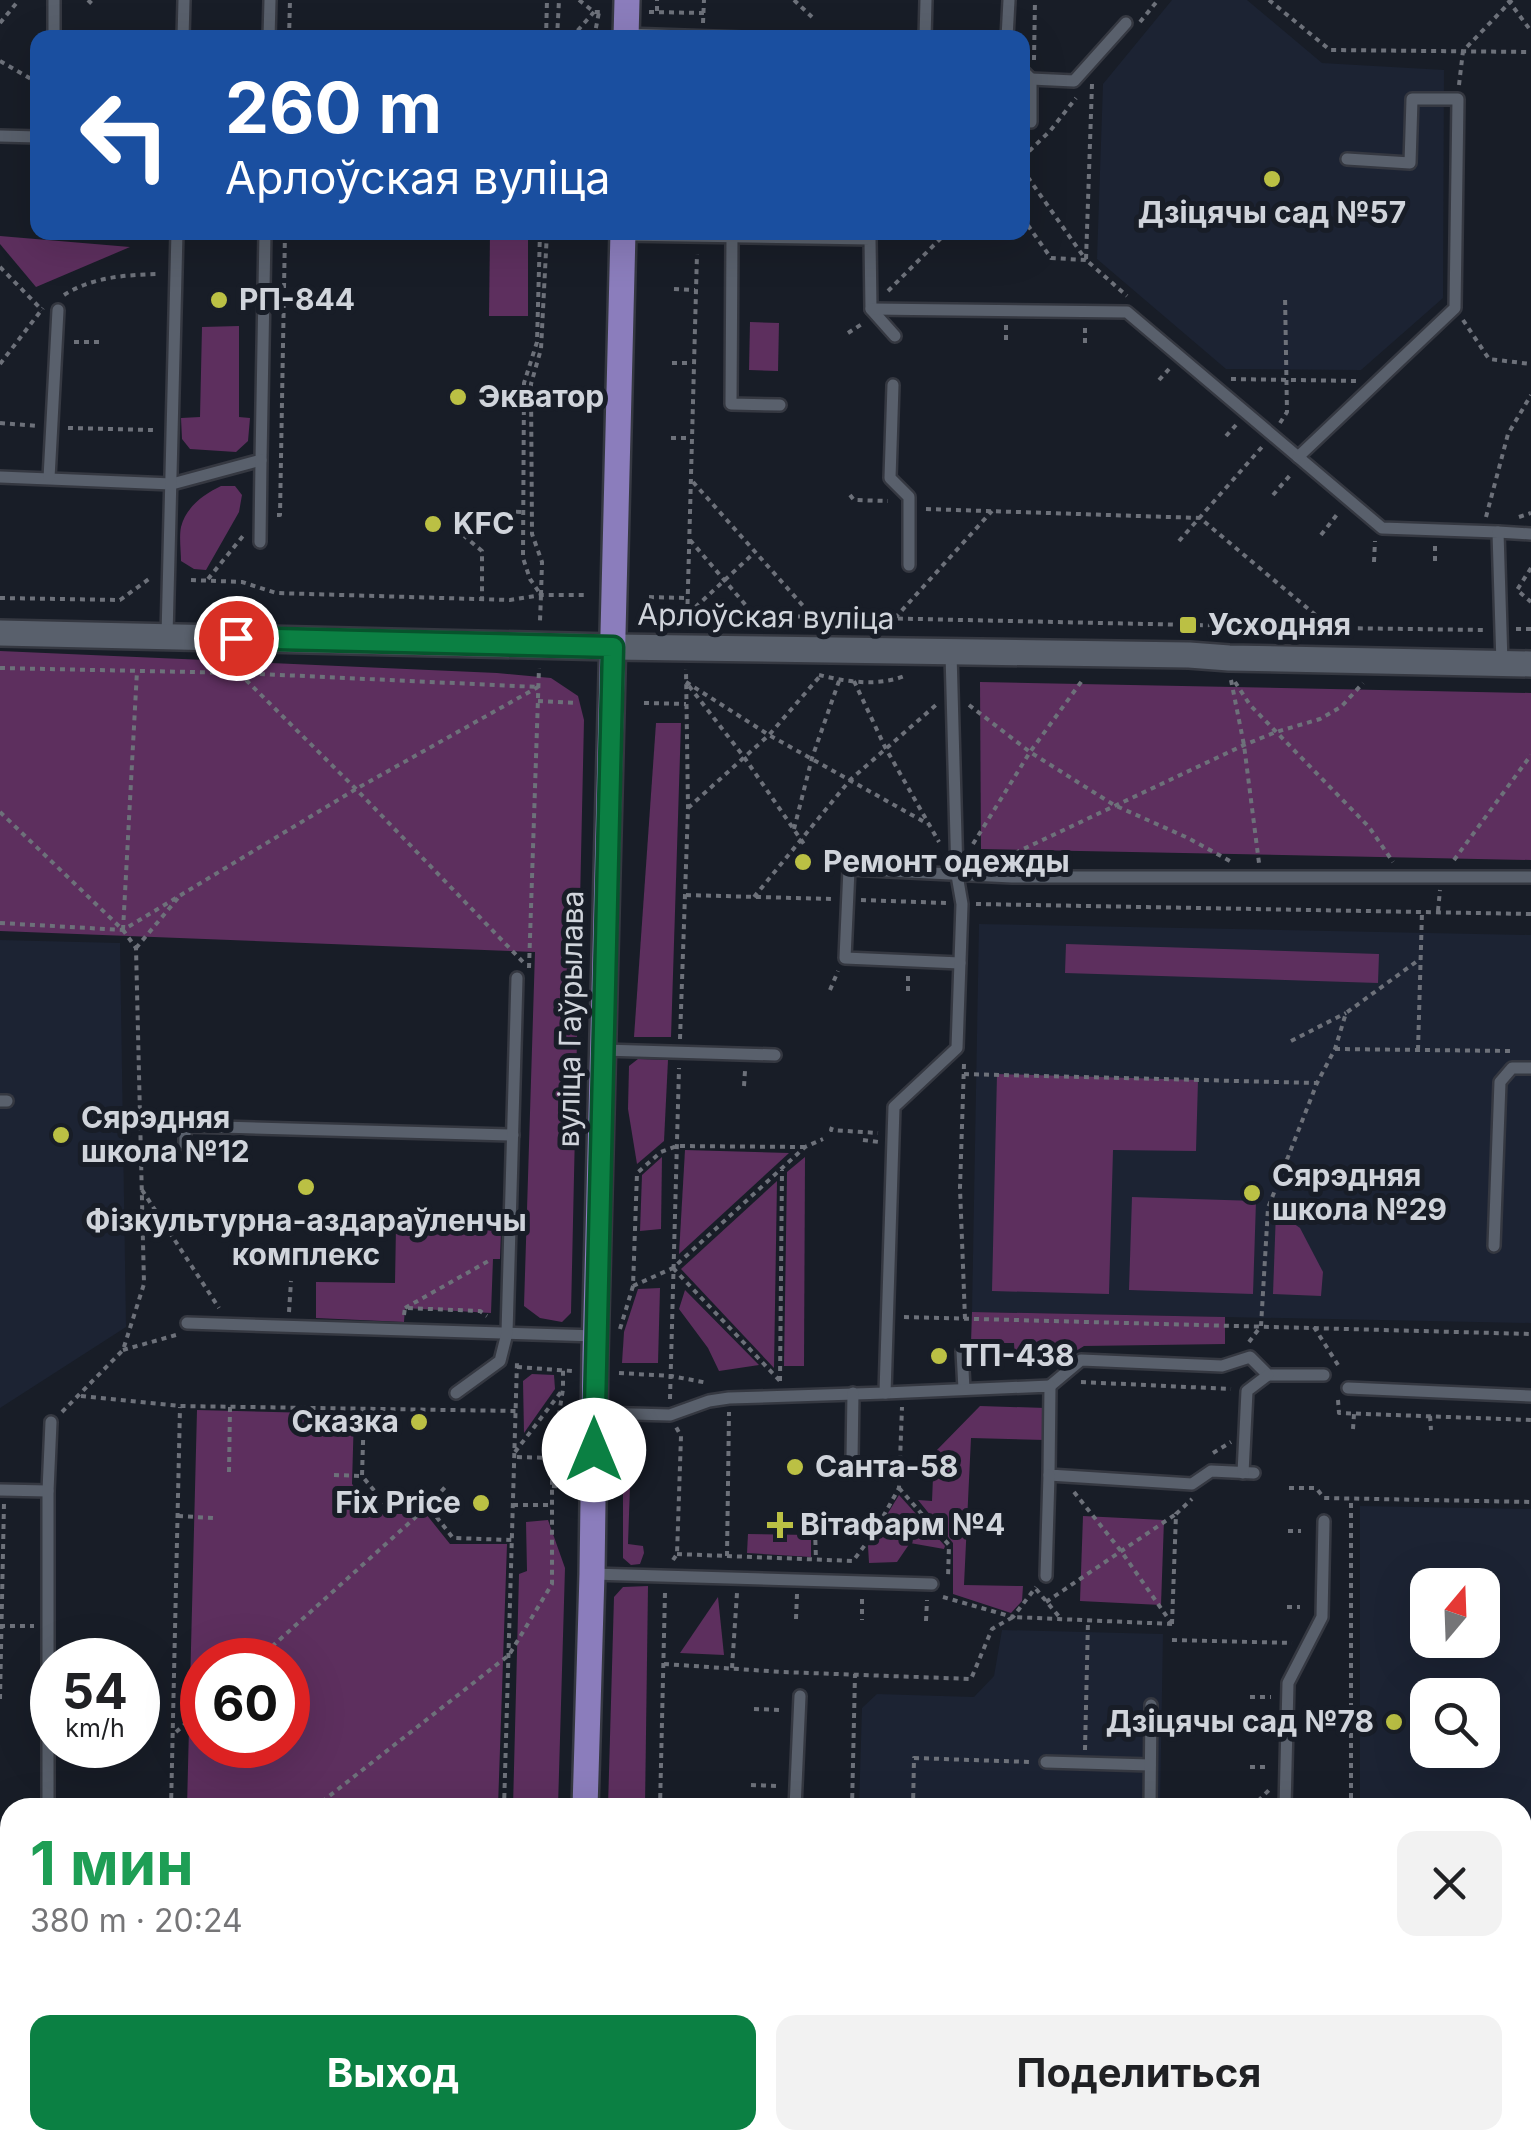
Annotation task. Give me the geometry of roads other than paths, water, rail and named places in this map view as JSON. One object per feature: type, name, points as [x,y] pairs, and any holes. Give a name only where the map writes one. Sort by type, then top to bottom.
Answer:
[{"type":"main road","points":[[626,30],[627,0]]},
{"type":"main road","name":"вуліца Гаўрылава","points":[[585,1798],[595,1413],[608,1339],[603,1050],[623,240]]},
{"type":"street","name":"Арлоўская вуліца","points":[[0,633],[1531,664]]},
{"type":"lane","points":[[54,0],[54,30]]},
{"type":"lane","points":[[183,30],[184,0]]},
{"type":"lane","points":[[269,30],[270,0]]},
{"type":"lane","points":[[926,0],[926,30]]},
{"type":"lane","points":[[1008,30],[1009,0]]},
{"type":"lane","points":[[1030,71],[1074,81],[1126,23]]},
{"type":"lane","points":[[1030,96],[1031,122]]},
{"type":"lane","points":[[1298,457],[1455,308],[1458,98],[1412,99],[1410,163],[1347,160]]},
{"type":"lane","points":[[0,136],[30,136]]},
{"type":"lane","points":[[167,636],[177,240]]},
{"type":"lane","points":[[260,542],[266,240]]},
{"type":"lane","points":[[732,240],[731,404],[780,405]]},
{"type":"lane","points":[[874,240],[871,314],[895,336]]},
{"type":"lane","points":[[49,478],[58,304]]},
{"type":"lane","points":[[871,314],[1128,312],[1382,528],[1531,534]]},
{"type":"lane","points":[[894,385],[890,478],[910,496],[909,565]]},
{"type":"lane","points":[[0,477],[172,484],[261,460]]},
{"type":"lane","points":[[1498,532],[1502,664]]},
{"type":"lane","points":[[885,1393],[894,1107],[957,1048],[962,904],[951,653]]},
{"type":"lane","points":[[960,963],[845,958],[850,869],[1012,877],[1531,877]]},
{"type":"lane","points":[[456,1393],[500,1361],[507,1333],[516,978]]},
{"type":"lane","points":[[603,1050],[775,1055]]},
{"type":"lane","points":[[1494,1246],[1500,1082],[1512,1068],[1531,1068]]},
{"type":"lane","points":[[185,1144],[185,1126],[512,1135]]},
{"type":"lane","points":[[187,1323],[608,1339]]},
{"type":"lane","points":[[962,1351],[964,1390]]},
{"type":"lane","points":[[595,1413],[670,1415],[729,1398],[1050,1386],[1081,1360],[1222,1366],[1250,1357],[1268,1375]]},
{"type":"lane","points":[[1055,1475],[1192,1484],[1211,1472],[1248,1473],[1247,1391],[1268,1375],[1324,1376]]},
{"type":"lane","points":[[1046,1576],[1055,1475],[1050,1386]]},
{"type":"lane","points":[[1348,1388],[1531,1396]]},
{"type":"lane","points":[[852,1459],[853,1394]]},
{"type":"lane","points":[[48,1798],[48,1491],[52,1422]]},
{"type":"lane","points":[[2,1490],[48,1491]]},
{"type":"lane","points":[[1284,1798],[1288,1683],[1322,1617],[1324,1521]]},
{"type":"lane","points":[[592,1574],[930,1591]]},
{"type":"lane","points":[[795,1798],[800,1696]]},
{"type":"lane","points":[[1150,1798],[1151,1706]]},
{"type":"lane","points":[[1046,1762],[1150,1765]]},
{"type":"place","name":"Дзіцячы сад №57","points":[[1272,179]]},
{"type":"place","name":"РП-844","points":[[219,300]]},
{"type":"place","name":"Экватор","points":[[458,397]]},
{"type":"place","name":"KFC","points":[[433,524]]},
{"type":"place","name":"Усходняя","points":[[1188,625]]},
{"type":"place","name":"Ремонт одежды","points":[[803,862]]},
{"type":"place","name":"Сярэдняя школа №12","points":[[61,1135]]},
{"type":"place","name":"Фізкультурна-аздараўленчы комплекс","points":[[306,1187]]},
{"type":"place","name":"Сярэдняя школа №29","points":[[1252,1193]]},
{"type":"place","name":"ТП-438","points":[[939,1356]]},
{"type":"place","name":"Сказка","points":[[419,1422]]},
{"type":"place","name":"Санта-58","points":[[795,1467]]},
{"type":"place","name":"Fix Price","points":[[481,1503]]},
{"type":"place","name":"Вітафарм №4","points":[[780,1525]]},
{"type":"place","name":"Дзіцячы сад №78","points":[[1394,1722]]}]
